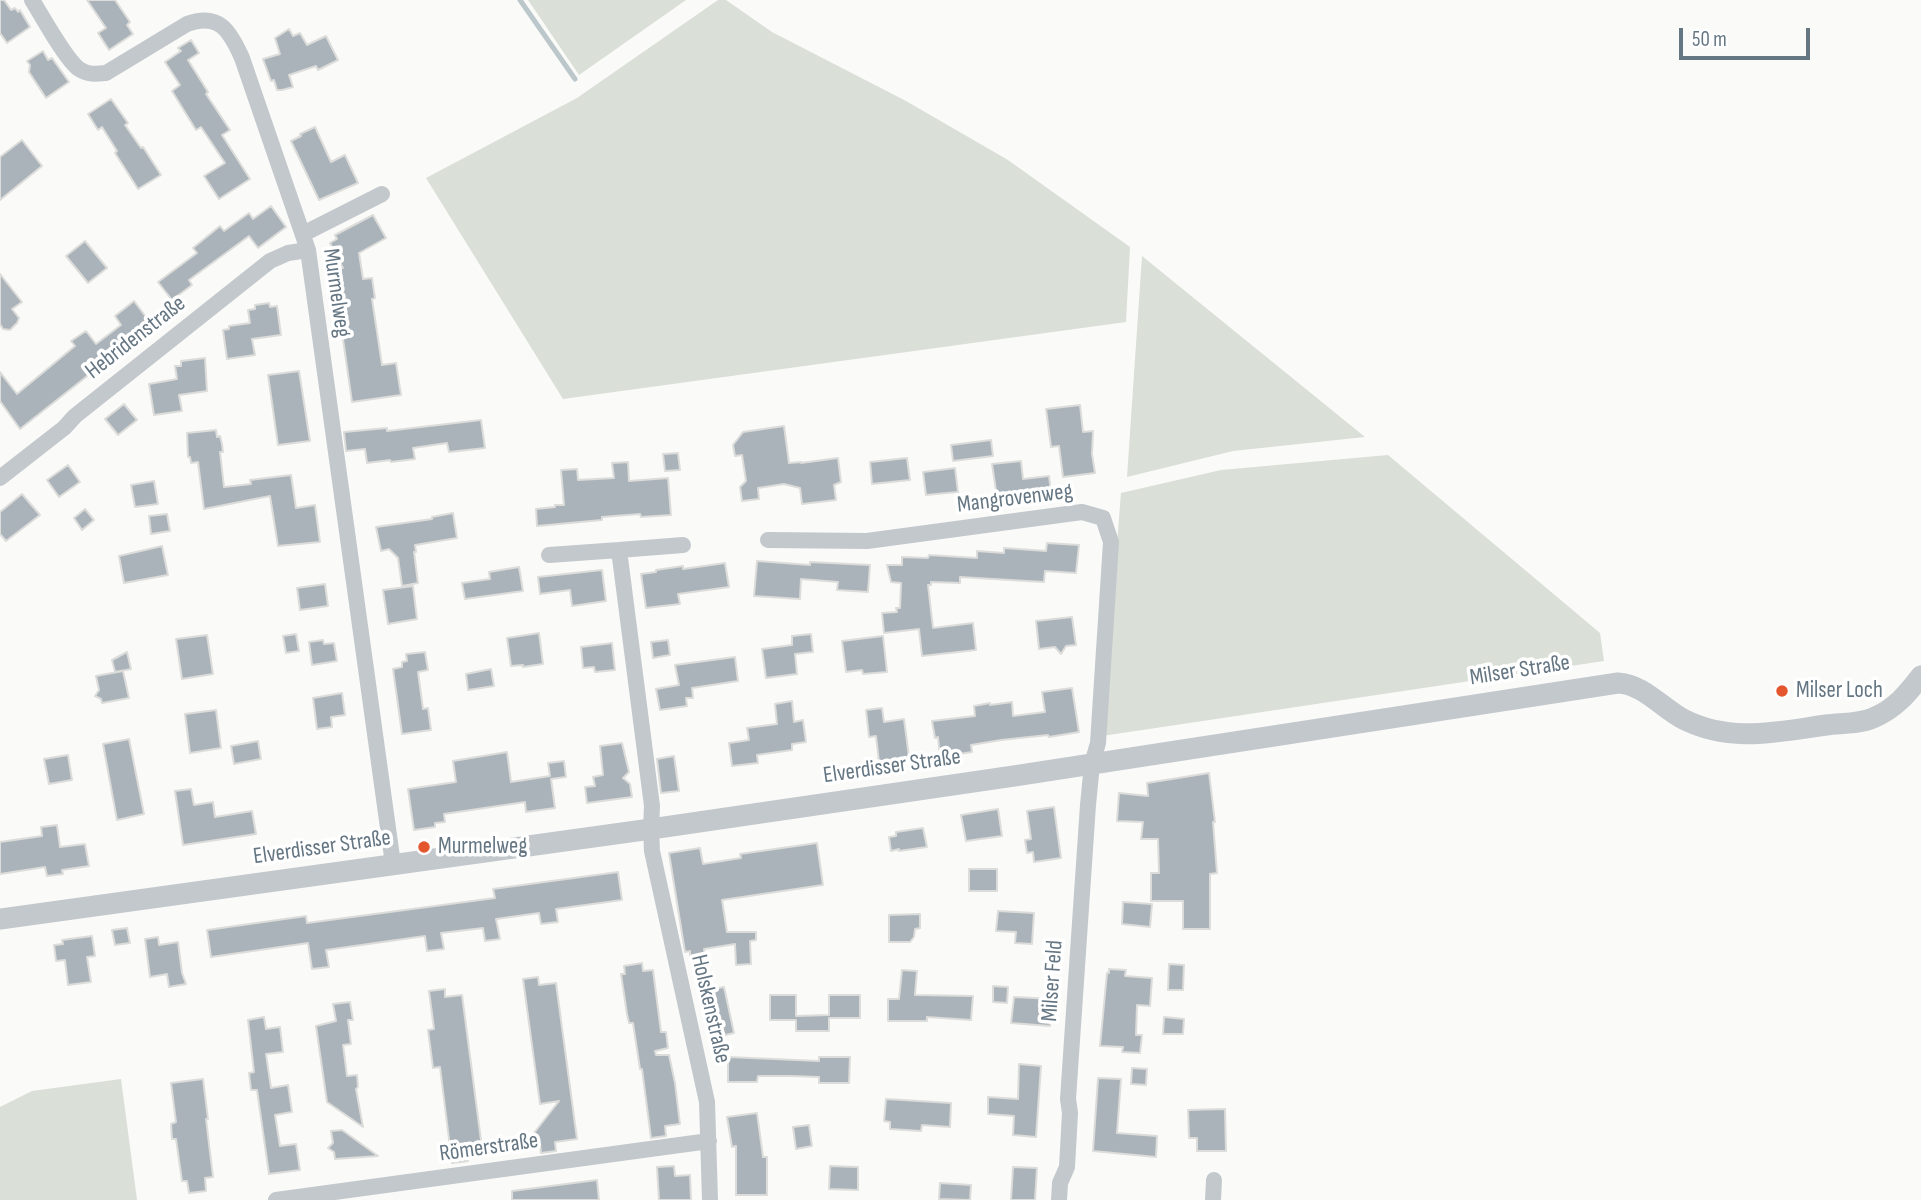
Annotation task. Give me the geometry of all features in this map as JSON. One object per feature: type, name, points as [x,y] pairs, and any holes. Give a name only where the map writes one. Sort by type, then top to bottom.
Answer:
[{"type":"street","name":"Murmelweg","points":[[32,0],[71,62],[94,75],[106,73],[187,24],[200,19],[213,20],[226,29],[242,58],[305,242],[393,864]]},
{"type":"street","name":"Hebridenstraße","points":[[0,478],[270,261],[288,253],[382,194]]},
{"type":"street","name":"Mangrovenweg","points":[[768,540],[867,541],[1082,512],[1103,518],[1111,542],[1096,764]]},
{"type":"street","points":[[549,555],[683,545]]},
{"type":"street","points":[[620,550],[653,806],[651,829]]},
{"type":"street","name":"Milser Straße","points":[[1096,764],[1618,683],[1632,685],[1683,719],[1713,730],[1737,735],[1761,734],[1872,719],[1892,708],[1921,676]]},
{"type":"street","name":"Elverdisser Straße","points":[[0,919],[1096,764]]},
{"type":"street","name":"Milser Feld","points":[[1059,1200],[1060,1183],[1067,1167],[1070,1113],[1068,1099],[1096,764]]},
{"type":"street","name":"Holskenstraße","points":[[651,829],[652,851],[708,1102],[710,1200]]},
{"type":"street","name":"Römerstraße","points":[[276,1200],[709,1141]]},
{"type":"street","points":[[1213,1200],[1214,1180]]},
{"type":"shaded area","points":[[528,0],[686,0],[579,75]]},
{"type":"shaded area","points":[[718,0],[726,0],[772,32],[906,101],[1008,160],[1130,247],[1126,322],[563,399],[426,178],[577,98]]},
{"type":"shaded area","points":[[1142,256],[1365,437],[1233,451],[1127,477]]},
{"type":"shaded area","points":[[1388,455],[1600,633],[1604,661],[1102,736],[1121,493],[1221,470]]},
{"type":"shaded area","points":[[121,1079],[137,1200],[0,1200],[0,1107],[32,1091]]},
{"type":"building","points":[[0,0],[4,0],[11,10],[20,10],[30,27],[7,43],[0,33]]},
{"type":"building","points":[[87,0],[115,0],[130,22],[127,25],[133,34],[109,50],[98,33],[106,28]]},
{"type":"building","points":[[289,29],[293,36],[300,33],[307,45],[326,36],[338,60],[318,70],[316,66],[289,75],[293,87],[277,90],[263,59],[280,54],[275,38]]},
{"type":"building","points":[[191,40],[199,53],[188,60],[230,130],[222,135],[250,179],[219,199],[204,176],[225,163],[201,127],[196,130],[172,91],[180,85],[165,62],[181,51],[178,48]]},
{"type":"building","points":[[43,51],[48,60],[52,58],[69,82],[46,98],[29,72],[30,65],[27,61]]},
{"type":"building","points":[[111,99],[128,123],[125,125],[161,175],[138,189],[102,127],[98,130],[88,114]]},
{"type":"building","points":[[315,127],[331,162],[345,155],[358,183],[319,200],[291,141]]},
{"type":"building","points":[[22,140],[42,166],[0,200],[0,157]]},
{"type":"building","points":[[271,206],[286,227],[258,248],[249,236],[189,280],[192,285],[172,300],[158,282],[197,253],[193,248],[220,226],[224,231],[249,213],[253,219]]},
{"type":"building","points":[[373,215],[386,238],[359,253],[363,279],[372,278],[375,298],[372,299],[382,365],[396,363],[401,395],[352,402],[335,283],[338,283],[336,269],[343,268],[330,243],[337,239],[335,235]]},
{"type":"building","points":[[85,241],[107,268],[88,283],[66,256]]},
{"type":"building","points":[[0,274],[22,302],[12,309],[19,318],[10,330],[3,329],[0,324]]},
{"type":"building","points":[[134,301],[152,325],[20,429],[0,401],[0,372],[17,394],[75,346],[71,341],[86,331],[96,344],[121,325],[115,316]]},
{"type":"building","points":[[269,303],[270,307],[277,306],[281,335],[252,339],[255,355],[227,359],[223,330],[229,329],[229,326],[250,323],[248,310],[255,309],[255,305]]},
{"type":"building","points":[[205,358],[207,391],[179,395],[182,411],[154,415],[149,384],[177,379],[175,366],[181,366],[181,361]]},
{"type":"building","points":[[299,371],[310,441],[278,445],[268,375]]},
{"type":"building","points":[[124,404],[137,420],[118,435],[105,419]]},
{"type":"building","points":[[1080,405],[1083,432],[1093,431],[1095,473],[1063,477],[1059,446],[1051,447],[1046,409]]},
{"type":"building","points":[[481,420],[485,448],[449,452],[447,443],[413,448],[415,459],[367,463],[365,449],[346,451],[344,432],[387,428],[387,431]]},
{"type":"building","points":[[784,426],[789,463],[838,458],[841,482],[834,485],[836,500],[802,504],[800,488],[784,484],[758,488],[759,499],[742,501],[740,487],[746,481],[742,455],[735,456],[733,445],[743,432]]},
{"type":"building","points":[[216,430],[222,444],[223,452],[220,452],[224,487],[251,484],[250,480],[291,475],[296,508],[315,505],[320,542],[278,546],[270,496],[204,509],[198,462],[191,463],[188,457],[187,433]]},
{"type":"building","points":[[991,440],[993,456],[953,461],[951,445]]},
{"type":"building","points":[[678,453],[680,470],[665,471],[663,454]]},
{"type":"building","points":[[907,458],[910,480],[872,484],[870,462]]},
{"type":"building","points":[[1021,461],[1023,479],[1049,476],[1051,492],[997,497],[992,464]]},
{"type":"building","points":[[628,462],[629,481],[668,478],[671,515],[602,517],[602,520],[537,526],[536,509],[564,505],[561,470],[577,469],[578,480],[614,478],[612,463]]},
{"type":"building","points":[[68,465],[80,482],[59,497],[47,480]]},
{"type":"building","points":[[955,468],[958,492],[926,495],[923,472]]},
{"type":"building","points":[[154,481],[158,504],[135,507],[131,485]]},
{"type":"building","points":[[22,494],[40,515],[6,541],[0,534],[0,512]]},
{"type":"building","points":[[85,509],[94,520],[82,530],[74,518]]},
{"type":"building","points":[[453,513],[457,538],[415,545],[418,583],[402,586],[398,558],[389,549],[381,551],[376,527],[432,519]]},
{"type":"building","points":[[167,514],[170,531],[151,534],[149,516]]},
{"type":"building","points":[[1047,543],[1079,545],[1076,573],[1045,571],[1044,582],[960,577],[960,583],[931,582],[931,585],[928,585],[933,628],[973,623],[976,650],[922,656],[919,629],[884,633],[882,613],[897,612],[896,608],[900,608],[901,583],[891,582],[887,565],[902,565],[902,557],[928,558],[929,555],[977,558],[977,551],[1004,553],[1004,548],[1046,551]]},
{"type":"building","points":[[162,546],[168,575],[124,583],[119,556]]},
{"type":"building","points":[[757,561],[810,565],[810,562],[870,565],[868,592],[837,590],[838,582],[801,579],[800,599],[754,596]]},
{"type":"building","points":[[725,563],[729,587],[678,594],[680,604],[646,608],[641,574],[683,566],[683,569]]},
{"type":"building","points":[[519,567],[523,591],[465,599],[462,583],[490,579],[489,572]]},
{"type":"building","points":[[602,570],[606,601],[572,606],[570,590],[540,594],[538,577]]},
{"type":"building","points":[[325,584],[328,606],[300,610],[297,588]]},
{"type":"building","points":[[413,586],[417,619],[388,624],[383,590]]},
{"type":"building","points":[[1072,617],[1076,645],[1066,646],[1061,654],[1055,647],[1039,649],[1036,621]]},
{"type":"building","points":[[539,633],[543,664],[511,666],[507,638]]},
{"type":"building","points":[[296,634],[299,651],[286,653],[283,636]]},
{"type":"building","points":[[811,634],[813,652],[795,654],[797,674],[766,678],[762,649],[792,645],[792,636]]},
{"type":"building","points":[[207,635],[213,674],[182,679],[176,639]]},
{"type":"building","points":[[883,636],[887,672],[846,672],[842,641]]},
{"type":"building","points":[[323,640],[324,644],[334,643],[337,661],[312,665],[309,642]]},
{"type":"building","points":[[668,640],[670,655],[653,658],[651,642]]},
{"type":"building","points":[[612,643],[615,670],[595,672],[594,667],[583,668],[581,647]]},
{"type":"building","points":[[127,652],[131,669],[115,672],[112,660]]},
{"type":"building","points":[[425,652],[428,670],[418,672],[423,709],[428,708],[431,730],[402,734],[393,669],[402,667],[402,662],[407,661],[406,654]]},
{"type":"building","points":[[735,657],[738,681],[692,688],[693,698],[686,698],[687,706],[660,710],[656,689],[679,685],[675,665]]},
{"type":"building","points":[[491,669],[494,686],[468,690],[466,674]]},
{"type":"building","points":[[123,671],[129,698],[102,703],[101,699],[95,696],[99,690],[96,676]]},
{"type":"building","points":[[1072,688],[1079,732],[971,745],[972,752],[940,757],[938,737],[935,738],[932,721],[975,716],[974,706],[990,703],[1012,702],[1013,716],[1045,712],[1042,692]]},
{"type":"building","points":[[342,693],[345,715],[331,717],[332,727],[317,729],[313,698]]},
{"type":"building","points":[[792,701],[794,722],[803,720],[806,742],[792,744],[792,750],[757,755],[758,763],[732,766],[729,743],[749,740],[747,728],[777,724],[775,704]]},
{"type":"building","points":[[882,708],[884,722],[904,719],[909,757],[879,762],[876,736],[869,737],[866,710]]},
{"type":"building","points":[[216,710],[221,748],[190,753],[185,714]]},
{"type":"building","points":[[129,739],[144,814],[117,820],[103,744]]},
{"type":"building","points":[[258,741],[261,759],[234,764],[231,746]]},
{"type":"building","points":[[622,743],[629,772],[623,778],[630,784],[632,797],[587,803],[585,787],[595,786],[593,777],[603,775],[600,746]]},
{"type":"building","points":[[507,752],[511,782],[550,776],[548,763],[564,761],[566,777],[551,779],[555,808],[526,812],[525,802],[444,814],[445,822],[435,823],[435,827],[414,830],[408,789],[456,782],[453,761]]},
{"type":"building","points":[[68,755],[72,780],[49,784],[44,759]]},
{"type":"building","points":[[674,756],[679,791],[661,793],[657,759]]},
{"type":"building","points":[[1209,773],[1217,873],[1210,874],[1210,929],[1183,929],[1183,901],[1151,901],[1151,873],[1159,873],[1158,839],[1141,839],[1143,822],[1117,821],[1119,793],[1148,796],[1147,783]]},
{"type":"building","points":[[191,789],[194,805],[213,802],[215,817],[252,811],[256,834],[183,845],[175,791]]},
{"type":"building","points":[[1054,807],[1061,858],[1034,862],[1033,852],[1027,853],[1025,840],[1031,839],[1027,811]]},
{"type":"building","points":[[998,809],[1002,836],[966,841],[961,815]]},
{"type":"building","points":[[57,825],[60,847],[85,844],[89,866],[62,870],[63,874],[47,876],[45,867],[0,874],[0,842],[42,836],[41,827]]},
{"type":"building","points":[[923,828],[927,847],[891,851],[889,837],[896,836],[896,832]]},
{"type":"building","points":[[817,843],[823,885],[722,900],[727,932],[756,932],[756,940],[750,941],[751,964],[736,965],[735,944],[704,949],[705,956],[690,958],[690,951],[685,952],[669,853],[700,848],[703,864],[741,858],[740,854]]},
{"type":"building","points":[[969,869],[997,869],[997,891],[969,891]]},
{"type":"building","points":[[618,872],[622,900],[556,909],[558,922],[541,924],[539,913],[496,919],[500,939],[485,941],[483,928],[441,933],[444,949],[427,951],[425,936],[326,950],[329,967],[312,969],[308,943],[211,957],[207,930],[306,916],[307,923],[495,898],[493,889]]},
{"type":"building","points":[[1123,902],[1152,904],[1150,927],[1122,924]]},
{"type":"building","points":[[998,911],[1034,913],[1032,944],[1015,943],[1016,932],[996,931]]},
{"type":"building","points":[[920,914],[920,928],[915,929],[910,942],[889,942],[889,915]]},
{"type":"building","points":[[127,928],[130,943],[115,945],[112,930]]},
{"type":"building","points":[[92,936],[95,956],[87,957],[91,982],[68,985],[65,960],[56,961],[54,945],[63,944],[62,940]]},
{"type":"building","points":[[158,937],[159,945],[178,942],[186,984],[169,987],[167,974],[150,977],[145,939]]},
{"type":"building","points":[[642,963],[643,971],[653,970],[661,1032],[666,1032],[668,1048],[655,1051],[656,1055],[669,1055],[680,1124],[665,1126],[666,1136],[651,1138],[642,1069],[633,1023],[629,1023],[627,1014],[621,974],[625,974],[624,966]]},
{"type":"building","points":[[1169,964],[1184,965],[1183,990],[1168,990]]},
{"type":"building","points":[[1109,969],[1126,970],[1125,976],[1152,978],[1150,1006],[1137,1005],[1136,1035],[1142,1035],[1140,1053],[1122,1052],[1123,1047],[1100,1046]]},
{"type":"building","points":[[902,970],[917,971],[915,995],[973,996],[971,1020],[927,1017],[927,1021],[888,1021],[888,999],[899,999]]},
{"type":"building","points":[[538,977],[539,985],[556,983],[577,1139],[555,1142],[556,1151],[541,1153],[540,1143],[536,1144],[534,1133],[559,1101],[540,1104],[523,979]]},
{"type":"building","points":[[993,986],[1008,987],[1007,1003],[993,1002]]},
{"type":"building","points":[[724,987],[734,1033],[713,1038],[703,991]]},
{"type":"building","points":[[445,989],[445,997],[462,995],[482,1148],[467,1150],[468,1161],[452,1163],[440,1067],[433,1068],[428,1030],[434,1029],[429,991]]},
{"type":"building","points":[[770,995],[796,995],[796,1016],[829,1015],[829,995],[860,995],[860,1018],[829,1018],[829,1031],[796,1031],[796,1020],[770,1020]]},
{"type":"building","points":[[1014,997],[1052,999],[1050,1026],[1011,1023]]},
{"type":"building","points":[[350,1002],[353,1020],[348,1020],[351,1044],[343,1045],[347,1076],[357,1075],[356,1089],[363,1127],[327,1102],[316,1026],[336,1021],[333,1004]]},
{"type":"building","points":[[264,1017],[266,1029],[280,1027],[283,1052],[266,1054],[271,1088],[288,1085],[292,1112],[275,1115],[280,1146],[296,1144],[300,1170],[269,1174],[257,1090],[251,1090],[249,1073],[254,1072],[248,1020]]},
{"type":"building","points":[[1164,1017],[1184,1019],[1183,1034],[1163,1034]]},
{"type":"building","points":[[728,1057],[819,1061],[819,1057],[850,1057],[849,1083],[819,1083],[819,1077],[791,1076],[758,1076],[757,1082],[728,1082]]},
{"type":"building","points":[[1019,1064],[1041,1066],[1036,1137],[1013,1135],[1014,1116],[988,1114],[988,1097],[1018,1099]]},
{"type":"building","points":[[1132,1068],[1147,1069],[1146,1085],[1131,1084]]},
{"type":"building","points":[[1098,1078],[1121,1079],[1117,1133],[1157,1136],[1156,1157],[1093,1151]]},
{"type":"building","points":[[203,1079],[213,1177],[205,1178],[206,1191],[189,1193],[187,1181],[182,1181],[176,1139],[172,1139],[171,1124],[176,1122],[171,1083]]},
{"type":"building","points":[[886,1099],[951,1103],[950,1127],[922,1125],[921,1131],[890,1129],[890,1122],[884,1121]]},
{"type":"building","points":[[1225,1109],[1226,1151],[1197,1151],[1197,1138],[1189,1138],[1188,1110]]},
{"type":"building","points":[[757,1113],[763,1157],[767,1157],[767,1195],[736,1195],[736,1146],[732,1147],[727,1117]]},
{"type":"building","points":[[809,1125],[812,1146],[796,1149],[793,1127]]},
{"type":"building","points":[[342,1130],[378,1156],[335,1159],[334,1152],[328,1148],[333,1143],[331,1131]]},
{"type":"building","points":[[674,1166],[675,1176],[690,1175],[691,1200],[659,1200],[657,1167]]},
{"type":"building","points":[[830,1166],[858,1167],[858,1190],[829,1189]]},
{"type":"building","points":[[1013,1167],[1037,1168],[1035,1200],[1011,1200]]},
{"type":"building","points":[[597,1180],[599,1200],[512,1200],[512,1191]]},
{"type":"building","points":[[940,1183],[971,1185],[970,1200],[939,1199]]},
{"type":"waterway","points":[[520,0],[575,79]]},
{"type":"place","name":"Milser Loch","points":[[1782,691]]},
{"type":"place","name":"Murmelweg","points":[[424,847]]}]
